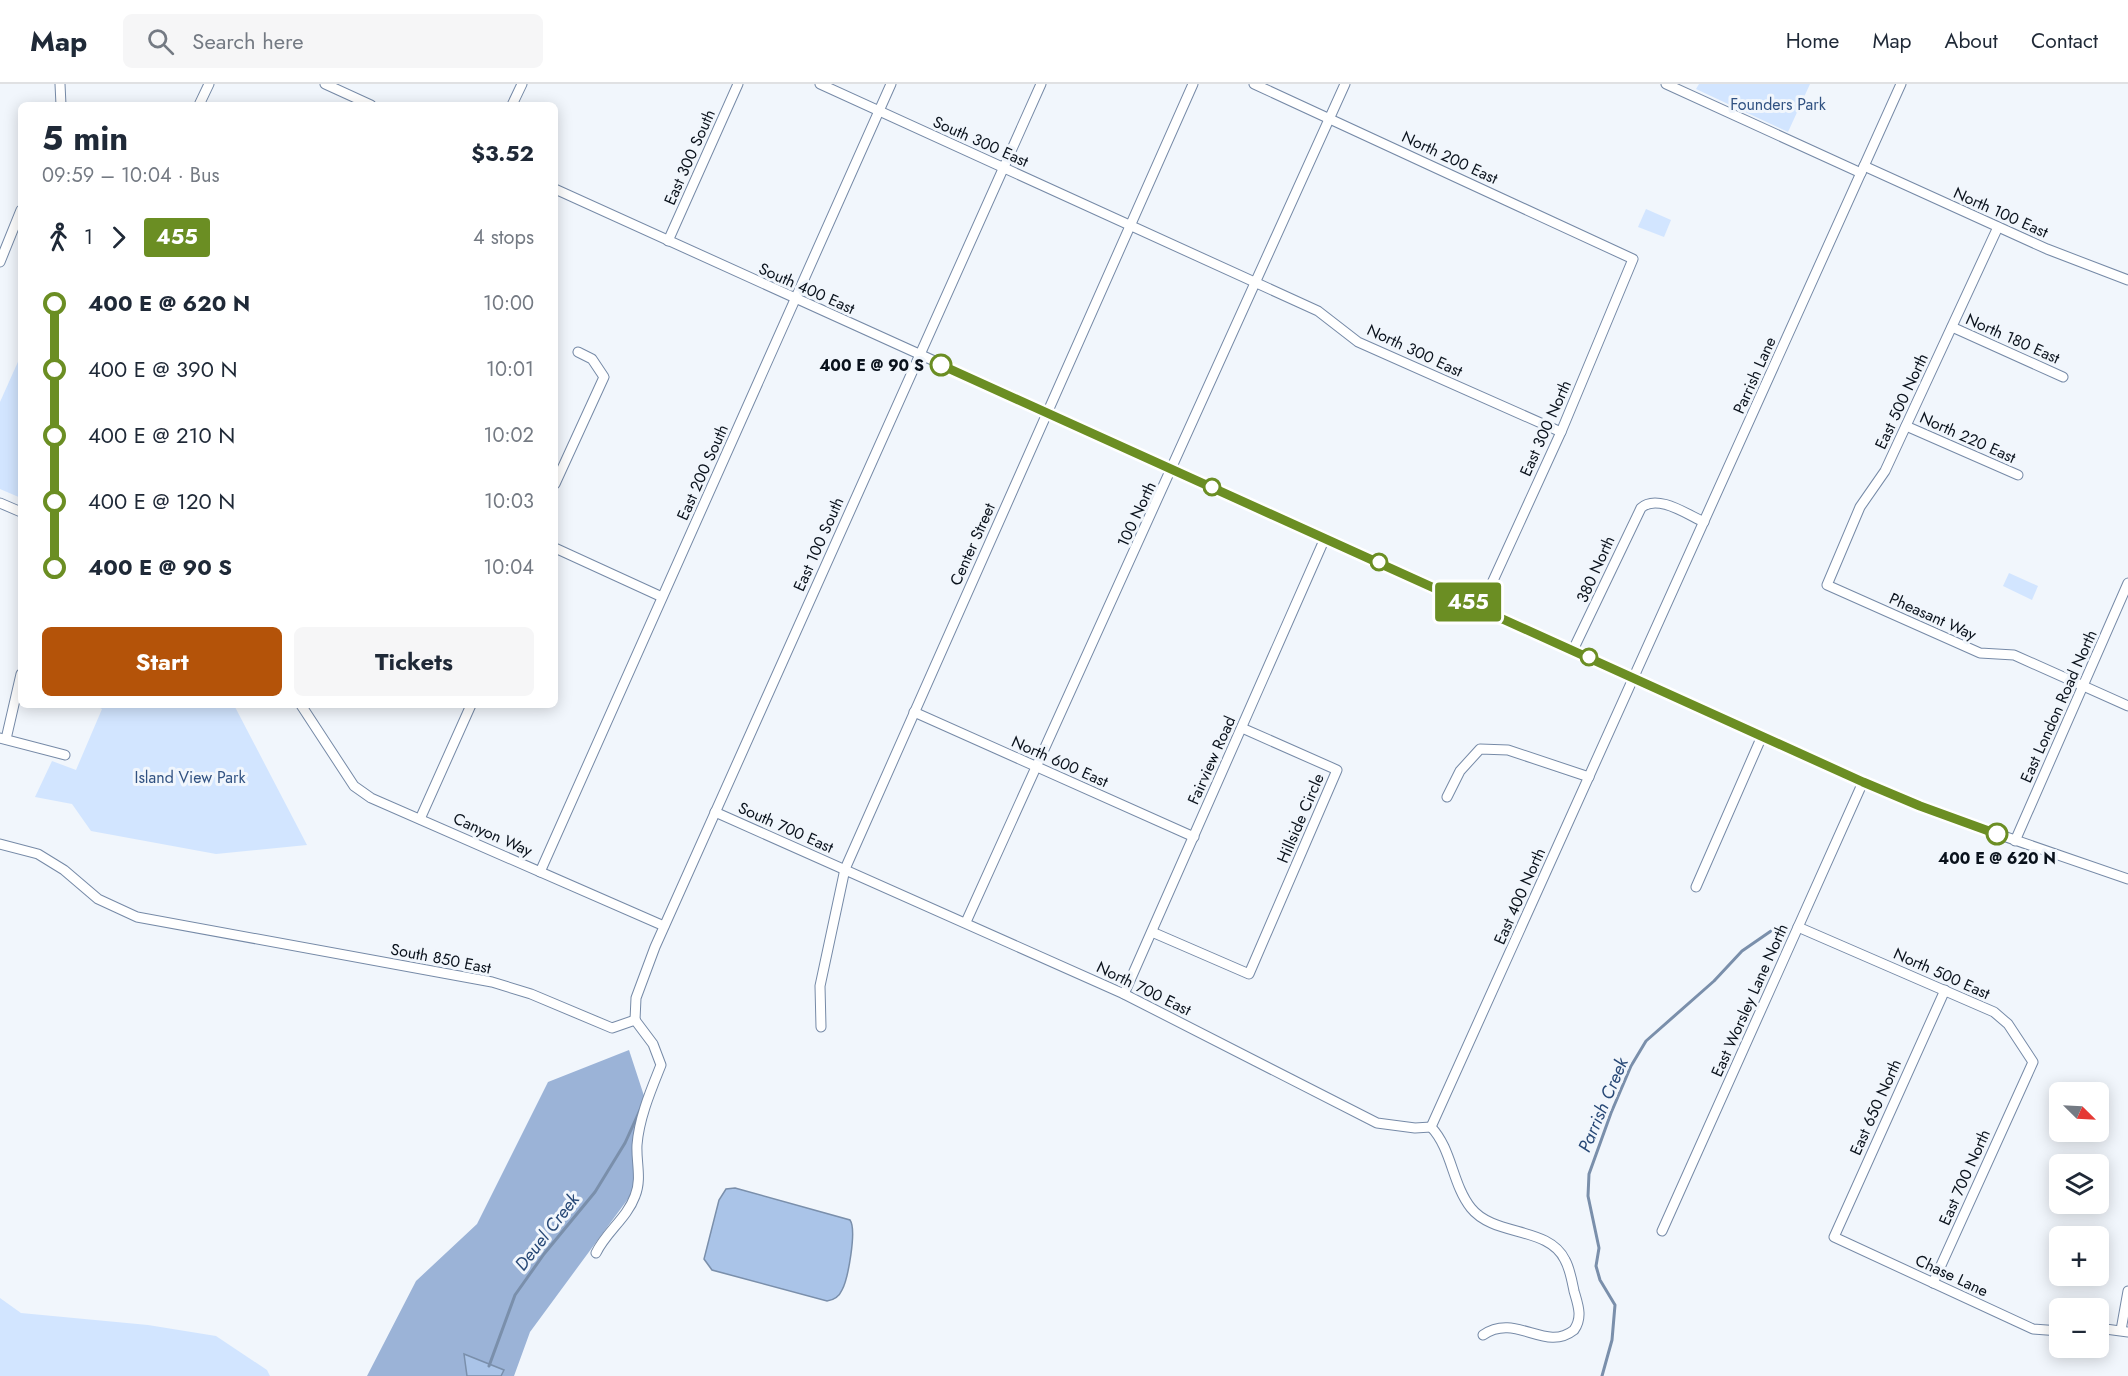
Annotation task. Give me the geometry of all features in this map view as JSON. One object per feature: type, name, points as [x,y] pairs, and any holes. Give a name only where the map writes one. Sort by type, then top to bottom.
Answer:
[{"type":"street","points":[[60,84],[61,102]]},
{"type":"street","points":[[200,102],[209,84]]},
{"type":"street","points":[[325,84],[355,102]]},
{"type":"street","points":[[513,102],[522,84]]},
{"type":"street","name":"East 300 South","points":[[668,241],[738,84]]},
{"type":"street","name":"South 300 East","points":[[820,84],[1131,224]]},
{"type":"street","name":"East 200 South","points":[[540,872],[891,84]]},
{"type":"street","name":"East 100 South","points":[[635,1020],[636,998],[664,926],[1041,84]]},
{"type":"street","name":"Center Street","points":[[821,1027],[820,986],[845,868],[1193,84]]},
{"type":"street","name":"North 200 East","points":[[1254,84],[1633,259]]},
{"type":"street","name":"100 North","points":[[966,922],[1173,469],[1345,84]]},
{"type":"street","name":"North 100 East","points":[[1666,84],[1998,227],[2128,280]]},
{"type":"street","name":"Parrish Lane","points":[[1634,678],[1901,84]]},
{"type":"street","name":"South 400 East","points":[[558,190],[1863,782],[2015,841],[2128,879]]},
{"type":"street","points":[[0,262],[18,217]]},
{"type":"street","name":"North 300 East","points":[[1131,224],[1318,310],[1358,342],[1561,432]]},
{"type":"street","name":"East 500 North","points":[[1827,585],[1860,507],[1885,471],[1998,227]]},
{"type":"street","name":"East 300 North","points":[[1481,607],[1561,432],[1633,259]]},
{"type":"street","name":"North 180 East","points":[[1952,327],[2063,377]]},
{"type":"street","points":[[558,477],[603,377],[592,359],[578,352]]},
{"type":"street","name":"North 220 East","points":[[1906,426],[2018,476]]},
{"type":"street","points":[[0,503],[18,511]]},
{"type":"street","name":"380 North","points":[[1573,650],[1636,515],[1648,503],[1663,504],[1704,522]]},
{"type":"street","name":"Fairview Road","points":[[1125,994],[1325,538]]},
{"type":"street","points":[[558,549],[662,597]]},
{"type":"street","name":"Pheasant Way","points":[[1827,585],[1980,653],[2014,656],[2128,706]]},
{"type":"street","name":"East London Road North","points":[[2015,841],[2127,588]]},
{"type":"street","name":"East 400 North","points":[[1431,1127],[1634,678]]},
{"type":"street","points":[[18,685],[3,739],[64,755]]},
{"type":"street","name":"Canyon Way","points":[[303,708],[354,786],[370,798],[664,926]]},
{"type":"street","points":[[420,819],[470,708]]},
{"type":"street","name":"North 600 East","points":[[914,712],[1194,837]]},
{"type":"street","name":"Hillside Circle","points":[[1152,932],[1249,974],[1337,770],[1242,728]]},
{"type":"street","points":[[1695,887],[1762,735]]},
{"type":"street","points":[[1447,797],[1460,771],[1480,749],[1508,750],[1589,777]]},
{"type":"street","name":"East Worsley Lane North","points":[[1662,1231],[1863,782]]},
{"type":"street","name":"South 700 East","points":[[715,812],[845,868]]},
{"type":"street","name":"South 850 East","points":[[0,844],[38,854],[64,870],[98,899],[137,917],[492,982],[531,994],[612,1028],[635,1020]]},
{"type":"street","name":"North 700 East","points":[[845,868],[1125,994],[1377,1123],[1415,1128],[1431,1127]]},
{"type":"street","name":"North 500 East","points":[[1798,927],[1994,1012],[2008,1024],[2033,1062],[2023,1083]]},
{"type":"street","name":"East 650 North","points":[[1834,1237],[1945,990]]},
{"type":"street","points":[[596,1253],[602,1241],[635,1197],[639,1177],[638,1145],[645,1107],[661,1065],[653,1044],[635,1020]]},
{"type":"street","name":"East 700 North","points":[[1933,1283],[2023,1083]]},
{"type":"street","points":[[1431,1127],[1443,1142],[1457,1182],[1477,1214],[1489,1222],[1550,1244],[1561,1253],[1568,1267],[1580,1311],[1574,1330],[1559,1338],[1502,1326],[1483,1335]]},
{"type":"street","name":"Chase Lane","points":[[1834,1237],[2033,1329],[2049,1330]]},
{"type":"street","points":[[2109,1329],[2125,1331],[2128,1291]]},
{"type":"green space","name":"Founders Park","points":[[1699,84],[1810,84],[1788,132],[1696,89]]},
{"type":"green space","points":[[1646,209],[1671,220],[1664,237],[1638,227]]},
{"type":"green space","points":[[18,362],[18,497],[0,489],[0,402]]},
{"type":"green space","points":[[2009,573],[2038,586],[2032,600],[2003,586]]},
{"type":"green space","name":"Island View Park","points":[[100,708],[236,708],[307,845],[216,854],[91,831],[72,804],[35,797],[52,761],[76,770],[102,709]]},
{"type":"green space","points":[[0,1298],[21,1313],[148,1325],[216,1336],[267,1370],[270,1376],[0,1376]]},
{"type":"shaded area","points":[[629,1050],[647,1105],[636,1188],[530,1332],[514,1376],[367,1376],[416,1281],[477,1224],[548,1082]]},
{"type":"shaded area","points":[[735,1188],[850,1220],[853,1234],[851,1255],[844,1284],[838,1296],[827,1301],[712,1270],[704,1259],[719,1200],[726,1189]]},
{"type":"shaded area","points":[[464,1354],[504,1370],[501,1376],[467,1376]]},
{"type":"waterway","name":"Parrish Creek","points":[[1602,1376],[1612,1340],[1615,1305],[1600,1280],[1596,1266],[1599,1248],[1588,1196],[1589,1174],[1611,1113],[1631,1066],[1646,1041],[1714,981],[1742,951],[1771,931]]},
{"type":"waterway","name":"Deuel Creek","points":[[489,1366],[515,1295],[544,1254],[595,1192],[625,1143],[640,1110]]},
{"type":"bus line","name":"455","points":[[941,365],[1481,607],[1863,782],[1997,834]]},
{"type":"place","name":"400 E @ 90 S","points":[[941,365]]},
{"type":"place","name":"400 E @ 620 N","points":[[1997,834]]}]
